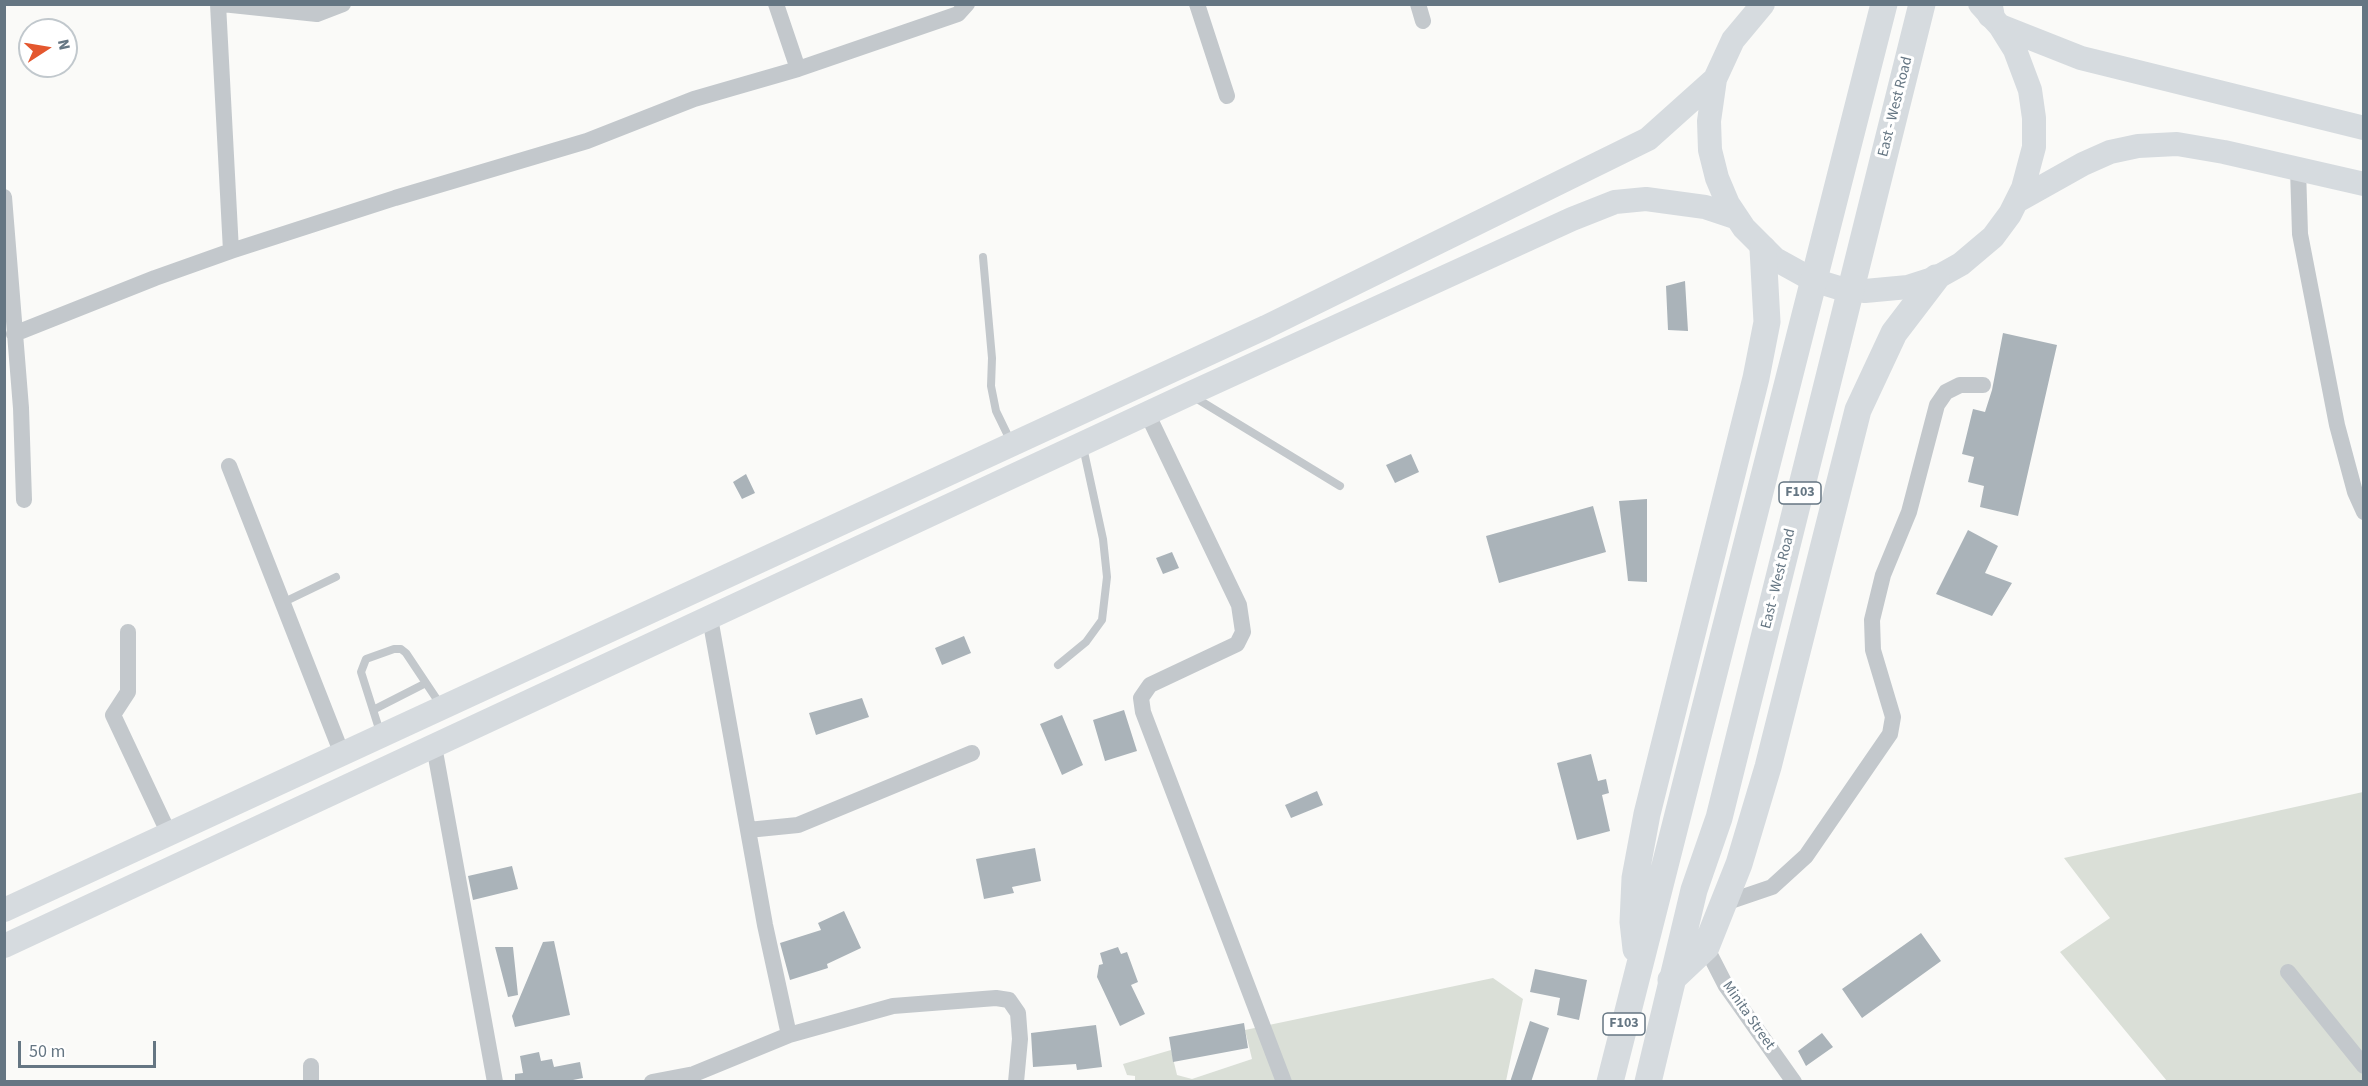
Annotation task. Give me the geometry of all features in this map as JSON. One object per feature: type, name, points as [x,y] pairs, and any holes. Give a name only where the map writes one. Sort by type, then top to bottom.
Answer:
[{"type":"main road","points":[[1763,4],[1733,40],[1715,79],[1710,107],[1710,150],[1717,178],[1735,217],[1763,249],[1801,275],[1839,288],[1879,291],[1908,287],[1936,278],[1961,264],[1984,247],[2002,225],[2017,201],[2031,161],[2035,132],[2033,104],[2022,62],[1990,12]]},
{"type":"main road","name":"F103","points":[[1610,1082],[1638,967],[1683,803],[1884,4]]},
{"type":"main road","name":"East - West Road","points":[[1648,1082],[1694,890],[1719,818],[1922,4]]},
{"type":"main road","points":[[1990,12],[2081,58],[2364,128]]},
{"type":"main road","points":[[4,910],[1247,336],[1648,139],[1715,79]]},
{"type":"main road","points":[[2017,201],[2083,164],[2110,152],[2138,146],[2177,144],[2364,184]]},
{"type":"main road","points":[[4,946],[1189,393],[1615,202],[1656,200],[1705,207],[1735,217]]},
{"type":"main road","points":[[1638,967],[1633,922],[1635,878],[1647,814],[1756,378],[1767,322],[1763,249]]},
{"type":"main road","points":[[1671,980],[1706,947],[1725,903],[1768,767],[1858,410],[1894,333],[1936,278]]},
{"type":"street","points":[[231,251],[220,4],[317,14],[343,4]]},
{"type":"street","points":[[776,4],[798,69]]},
{"type":"street","points":[[14,334],[155,278],[231,251],[394,198],[587,141],[694,99],[798,69],[958,15],[967,4]]},
{"type":"street","points":[[1197,4],[1227,96]]},
{"type":"street","points":[[2298,169],[2300,234],[2337,425],[2355,492],[2364,512]]},
{"type":"street","points":[[4,197],[21,408],[24,500]]},
{"type":"street","points":[[1725,903],[1772,887],[1806,856],[1890,734],[1893,717],[1873,650],[1872,620],[1883,575],[1909,512],[1937,405],[1946,392],[1960,385],[1983,385]]},
{"type":"street","points":[[1147,413],[1239,605],[1243,632],[1238,644],[1150,685],[1141,698],[1143,712],[1284,1082]]},
{"type":"street","points":[[229,466],[342,754]]},
{"type":"street","points":[[710,618],[748,830],[789,1035]]},
{"type":"street","points":[[128,632],[128,692],[112,715],[169,834]]},
{"type":"street","points":[[434,746],[495,1082]]},
{"type":"street","points":[[748,830],[798,825],[972,753]]},
{"type":"street","name":"Minita Street","points":[[1706,947],[1726,986],[1794,1082]]},
{"type":"street","points":[[2288,972],[2364,1066]]},
{"type":"street","points":[[652,1082],[694,1074],[789,1035],[893,1006],[996,998],[1009,1000],[1018,1013],[1020,1039],[1016,1082]]},
{"type":"lane","points":[[983,257],[992,358],[992,386],[996,411],[1012,444]]},
{"type":"lane","points":[[1189,393],[1340,486]]},
{"type":"lane","points":[[1058,665],[1086,642],[1102,620],[1107,577],[1103,539],[1082,443]]},
{"type":"lane","points":[[282,603],[336,577]]},
{"type":"lane","points":[[381,736],[361,672],[366,659],[394,649],[401,649],[442,707]]},
{"type":"lane","points":[[373,710],[426,683]]},
{"type":"shaded area","points":[[2363,792],[2363,1081],[2167,1081],[2060,952],[2110,918],[2064,858]]},
{"type":"shaded area","points":[[1493,978],[1523,999],[1506,1081],[1135,1082],[1135,1076],[1127,1075],[1123,1064],[1171,1050],[1177,1075],[1192,1079],[1252,1059],[1245,1030]]},
{"type":"building","points":[[1685,281],[1688,331],[1668,330],[1666,286]]},
{"type":"building","points":[[2003,333],[2057,345],[2018,516],[1980,507],[1984,486],[1968,482],[1974,457],[1962,454],[1973,409],[1985,412],[1992,390]]},
{"type":"building","points":[[1411,454],[1419,472],[1395,483],[1386,465]]},
{"type":"building","points":[[746,474],[755,493],[742,499],[733,482]]},
{"type":"building","points":[[1647,499],[1647,582],[1628,581],[1619,501]]},
{"type":"building","points":[[1593,506],[1606,552],[1499,583],[1486,536]]},
{"type":"building","points":[[1968,530],[1998,546],[1985,573],[2012,583],[1992,616],[1936,594]]},
{"type":"building","points":[[1172,552],[1179,568],[1163,574],[1156,558]]},
{"type":"building","points":[[964,636],[971,653],[942,665],[935,648]]},
{"type":"building","points":[[862,698],[869,717],[816,735],[809,713]]},
{"type":"building","points":[[1124,710],[1137,751],[1105,761],[1093,720]]},
{"type":"building","points":[[1062,715],[1083,765],[1062,775],[1040,724]]},
{"type":"building","points":[[1591,754],[1598,781],[1606,779],[1609,793],[1602,795],[1610,831],[1577,840],[1557,763]]},
{"type":"building","points":[[1317,791],[1323,805],[1291,818],[1285,805]]},
{"type":"building","points":[[1035,848],[1041,881],[1012,887],[1014,893],[984,899],[976,859]]},
{"type":"building","points":[[512,866],[518,889],[473,900],[468,876]]},
{"type":"building","points":[[844,911],[861,948],[827,964],[828,968],[790,980],[780,943],[821,930],[818,923]]},
{"type":"building","points":[[1921,933],[1941,961],[1862,1018],[1842,989]]},
{"type":"building","points":[[554,941],[570,1015],[515,1027],[512,1016],[543,942]]},
{"type":"building","points":[[495,947],[513,947],[518,995],[508,997]]},
{"type":"building","points":[[1118,947],[1121,954],[1127,952],[1138,982],[1131,985],[1145,1014],[1120,1026],[1097,977],[1099,965],[1103,964],[1100,953]]},
{"type":"building","points":[[1535,969],[1587,980],[1579,1020],[1557,1015],[1560,998],[1530,992]]},
{"type":"building","points":[[1530,1021],[1549,1028],[1531,1082],[1510,1082]]},
{"type":"building","points":[[1244,1023],[1248,1048],[1173,1062],[1169,1037]]},
{"type":"building","points":[[1096,1025],[1102,1067],[1077,1070],[1076,1064],[1033,1067],[1031,1033]]},
{"type":"building","points":[[1822,1033],[1833,1047],[1806,1066],[1798,1051]]},
{"type":"building","points":[[539,1052],[541,1061],[552,1059],[554,1067],[580,1062],[583,1078],[563,1082],[515,1082],[515,1074],[523,1073],[520,1056]]}]
